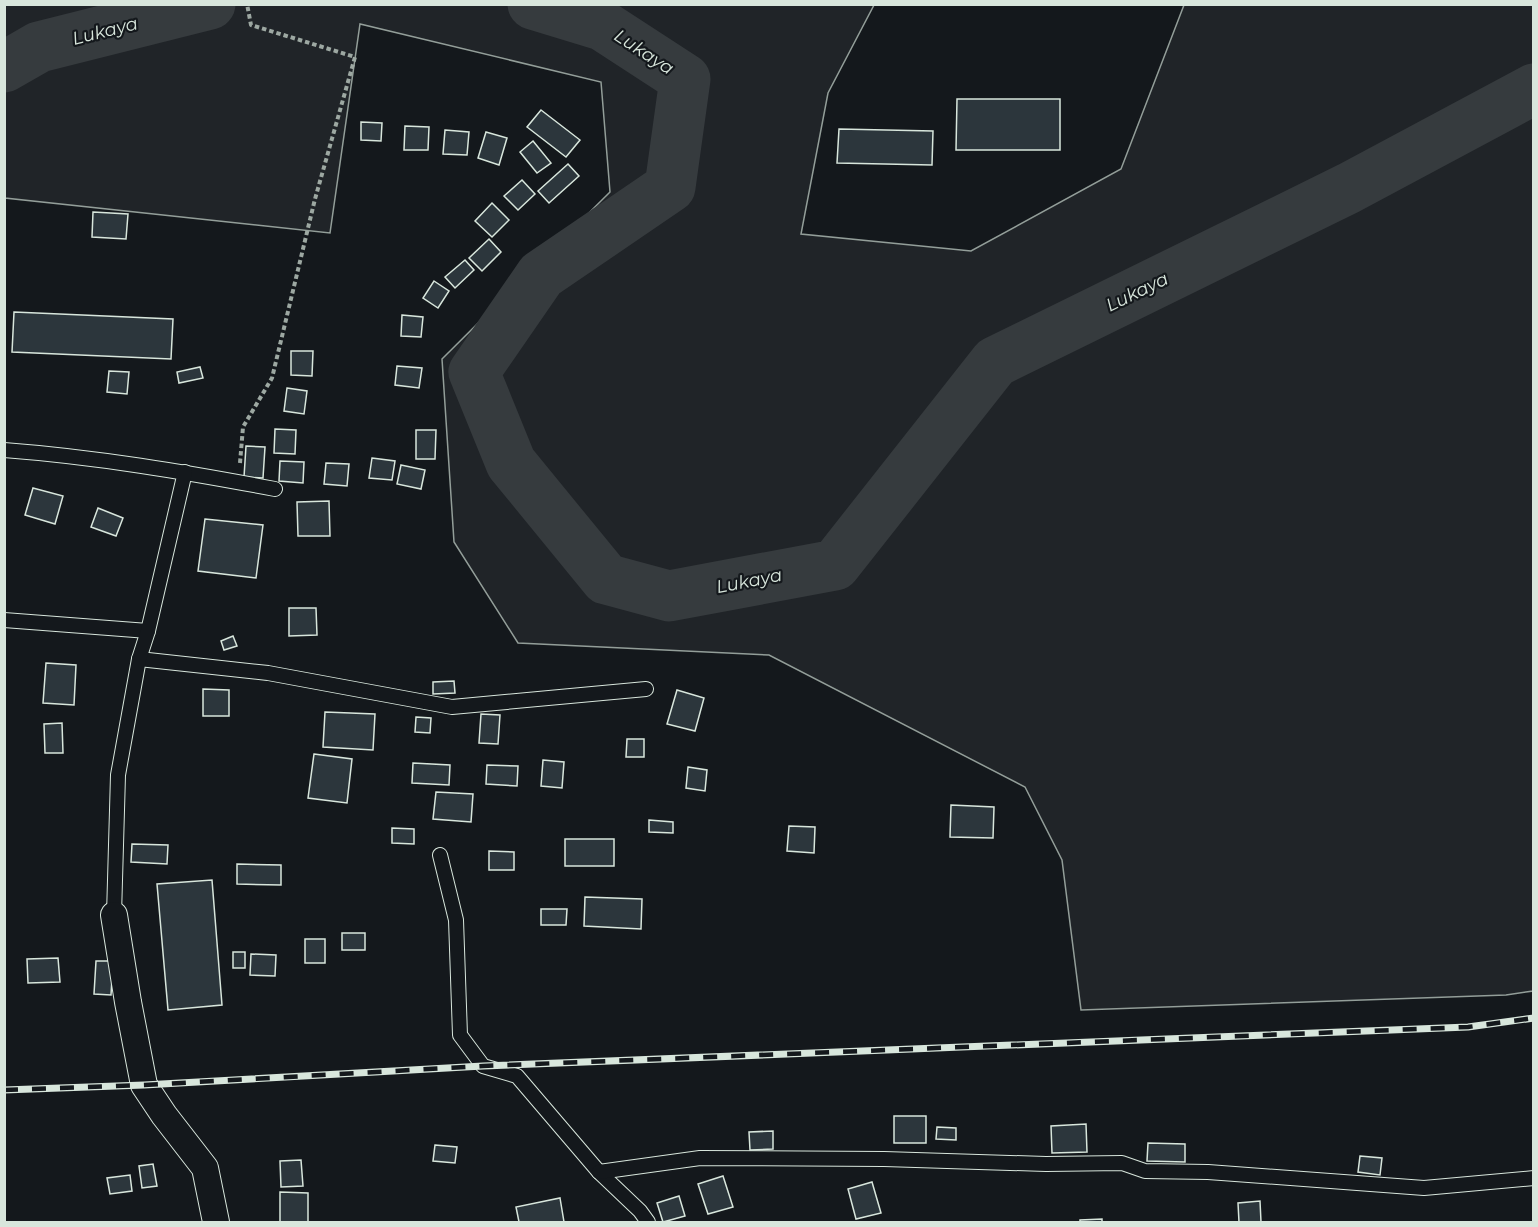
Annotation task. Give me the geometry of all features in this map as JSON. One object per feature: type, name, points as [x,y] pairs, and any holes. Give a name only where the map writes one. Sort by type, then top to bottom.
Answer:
[{"type":"street","points":[[114,915],[144,1085],[205,1168],[216,1222]]},
{"type":"lane","points":[[4,450],[66,455],[185,472],[275,489]]},
{"type":"lane","points":[[114,915],[118,775],[139,659],[148,631],[185,472]]},
{"type":"lane","points":[[4,620],[148,631]]},
{"type":"lane","points":[[139,659],[268,672],[452,707],[646,689]]},
{"type":"lane","points":[[440,855],[456,920],[460,1035],[483,1066],[517,1076],[599,1172],[640,1211],[648,1222]]},
{"type":"lane","points":[[599,1172],[700,1158],[861,1159],[1046,1164],[1122,1163],[1145,1171],[1208,1172],[1424,1188],[1533,1178]]},
{"type":"path","points":[[238,482],[243,428],[272,378],[315,199],[355,57],[251,25],[247,4]]},
{"type":"shaded area","points":[[4,5],[874,5],[828,93],[801,234],[971,251],[1121,169],[1184,5],[1533,5],[1533,991],[1506,995],[1081,1010],[1062,860],[1025,787],[769,655],[518,643],[454,542],[442,359],[610,192],[601,82],[360,24],[330,233],[5,198]]},
{"type":"building","points":[[957,99],[1060,99],[1060,150],[956,150]]},
{"type":"building","points":[[541,110],[580,140],[566,157],[527,127]]},
{"type":"building","points":[[361,122],[382,123],[381,141],[361,140]]},
{"type":"building","points":[[405,126],[429,127],[428,150],[404,150]]},
{"type":"building","points":[[839,129],[933,131],[932,165],[837,163]]},
{"type":"building","points":[[445,130],[469,132],[467,155],[443,154]]},
{"type":"building","points":[[486,132],[507,138],[499,165],[478,158]]},
{"type":"building","points":[[533,141],[551,163],[537,173],[520,152]]},
{"type":"building","points":[[568,164],[579,176],[549,203],[538,191]]},
{"type":"building","points":[[522,180],[535,194],[518,210],[504,196]]},
{"type":"building","points":[[492,203],[509,220],[492,237],[475,221]]},
{"type":"building","points":[[93,212],[128,214],[126,239],[92,237]]},
{"type":"building","points":[[489,239],[501,252],[482,271],[469,258]]},
{"type":"building","points":[[465,260],[474,270],[455,288],[445,277]]},
{"type":"building","points":[[434,281],[449,291],[438,308],[423,298]]},
{"type":"building","points":[[14,312],[173,319],[171,359],[12,352]]},
{"type":"building","points":[[402,315],[423,317],[421,337],[401,336]]},
{"type":"building","points":[[291,351],[313,351],[312,376],[291,375]]},
{"type":"building","points":[[397,366],[422,368],[419,388],[395,385]]},
{"type":"building","points":[[200,367],[203,378],[179,383],[177,372]]},
{"type":"building","points":[[109,371],[129,372],[127,394],[107,392]]},
{"type":"building","points":[[287,388],[307,391],[304,414],[284,411]]},
{"type":"building","points":[[275,429],[296,430],[295,454],[274,453]]},
{"type":"building","points":[[416,430],[436,430],[435,459],[416,459]]},
{"type":"building","points":[[246,446],[265,447],[263,478],[244,477]]},
{"type":"building","points":[[372,458],[395,461],[392,480],[369,478]]},
{"type":"building","points":[[280,461],[304,462],[303,483],[279,481]]},
{"type":"building","points":[[326,463],[349,464],[347,486],[324,484]]},
{"type":"building","points":[[401,465],[425,470],[421,489],[397,484]]},
{"type":"building","points":[[33,488],[63,496],[55,524],[25,515]]},
{"type":"building","points":[[329,501],[330,536],[298,536],[297,502]]},
{"type":"building","points":[[98,508],[123,518],[116,536],[91,527]]},
{"type":"building","points":[[205,519],[263,525],[256,578],[198,571]]},
{"type":"building","points":[[289,608],[316,608],[317,635],[289,636]]},
{"type":"building","points":[[233,636],[237,646],[224,650],[221,641]]},
{"type":"building","points":[[46,663],[76,665],[74,705],[43,703]]},
{"type":"building","points":[[454,681],[455,693],[433,694],[433,682]]},
{"type":"building","points":[[203,689],[229,690],[229,716],[203,716]]},
{"type":"building","points":[[677,690],[704,698],[695,731],[667,724]]},
{"type":"building","points":[[325,712],[375,714],[373,750],[323,747]]},
{"type":"building","points":[[481,714],[500,715],[498,744],[479,743]]},
{"type":"building","points":[[416,717],[431,718],[430,733],[415,732]]},
{"type":"building","points":[[62,723],[63,753],[45,753],[44,724]]},
{"type":"building","points":[[627,739],[644,739],[644,757],[626,757]]},
{"type":"building","points":[[314,754],[352,759],[347,803],[308,798]]},
{"type":"building","points":[[543,760],[564,762],[562,788],[541,786]]},
{"type":"building","points":[[413,763],[450,765],[449,785],[412,783]]},
{"type":"building","points":[[487,765],[518,766],[517,786],[486,784]]},
{"type":"building","points":[[688,767],[707,770],[705,791],[686,788]]},
{"type":"building","points":[[436,792],[473,794],[471,822],[433,819]]},
{"type":"building","points":[[951,805],[994,807],[993,838],[950,837]]},
{"type":"building","points":[[649,820],[673,822],[673,833],[649,832]]},
{"type":"building","points":[[789,826],[815,827],[814,853],[787,851]]},
{"type":"building","points":[[392,828],[414,829],[414,844],[392,843]]},
{"type":"building","points":[[565,839],[614,839],[614,866],[565,866]]},
{"type":"building","points":[[132,844],[168,845],[167,864],[131,862]]},
{"type":"building","points":[[489,851],[514,852],[514,870],[489,870]]},
{"type":"building","points":[[237,864],[281,865],[281,885],[237,884]]},
{"type":"building","points":[[212,880],[222,1005],[168,1010],[157,884]]},
{"type":"building","points":[[585,897],[642,899],[641,929],[584,926]]},
{"type":"building","points":[[541,909],[567,909],[566,925],[541,925]]},
{"type":"building","points":[[342,933],[365,933],[365,950],[342,950]]},
{"type":"building","points":[[305,939],[325,939],[325,963],[305,963]]},
{"type":"building","points":[[233,952],[245,952],[245,968],[233,968]]},
{"type":"building","points":[[251,954],[276,955],[275,976],[250,975]]},
{"type":"building","points":[[58,958],[60,982],[28,983],[27,959]]},
{"type":"building","points":[[96,961],[113,961],[111,995],[94,994]]},
{"type":"building","points":[[894,1116],[926,1116],[926,1143],[894,1143]]},
{"type":"building","points":[[1086,1124],[1087,1152],[1052,1153],[1051,1126]]},
{"type":"building","points":[[937,1127],[956,1128],[956,1140],[936,1139]]},
{"type":"building","points":[[773,1131],[773,1149],[750,1150],[749,1132]]},
{"type":"building","points":[[1148,1143],[1185,1144],[1185,1162],[1147,1161]]},
{"type":"building","points":[[435,1145],[457,1147],[455,1163],[433,1161]]},
{"type":"building","points":[[1360,1156],[1382,1158],[1380,1175],[1358,1172]]},
{"type":"building","points":[[301,1160],[303,1186],[281,1187],[280,1161]]},
{"type":"building","points":[[153,1164],[157,1186],[142,1188],[139,1166]]},
{"type":"building","points":[[130,1175],[132,1191],[110,1194],[107,1178]]},
{"type":"building","points":[[723,1176],[733,1207],[708,1214],[698,1184]]},
{"type":"building","points":[[872,1182],[881,1213],[856,1219],[848,1189]]},
{"type":"building","points":[[280,1192],[308,1193],[308,1222],[280,1222]]},
{"type":"building","points":[[679,1196],[685,1216],[663,1222],[657,1203]]},
{"type":"building","points":[[560,1198],[564,1222],[519,1222],[516,1207]]},
{"type":"building","points":[[1260,1201],[1261,1222],[1239,1222],[1238,1203]]},
{"type":"building","points":[[1102,1219],[1102,1222],[1080,1222],[1080,1220]]},
{"type":"waterway","name":"Lukaya","points":[[4,67],[39,47],[210,4]]},
{"type":"waterway","name":"Lukaya","points":[[533,4],[602,25],[685,79],[670,187],[541,275],[474,372],[511,463],[606,579],[669,596],[835,565],[995,362],[1349,188],[1534,89]]},
{"type":"railway","points":[[4,1090],[144,1085],[483,1066],[1468,1027],[1534,1018]]}]
